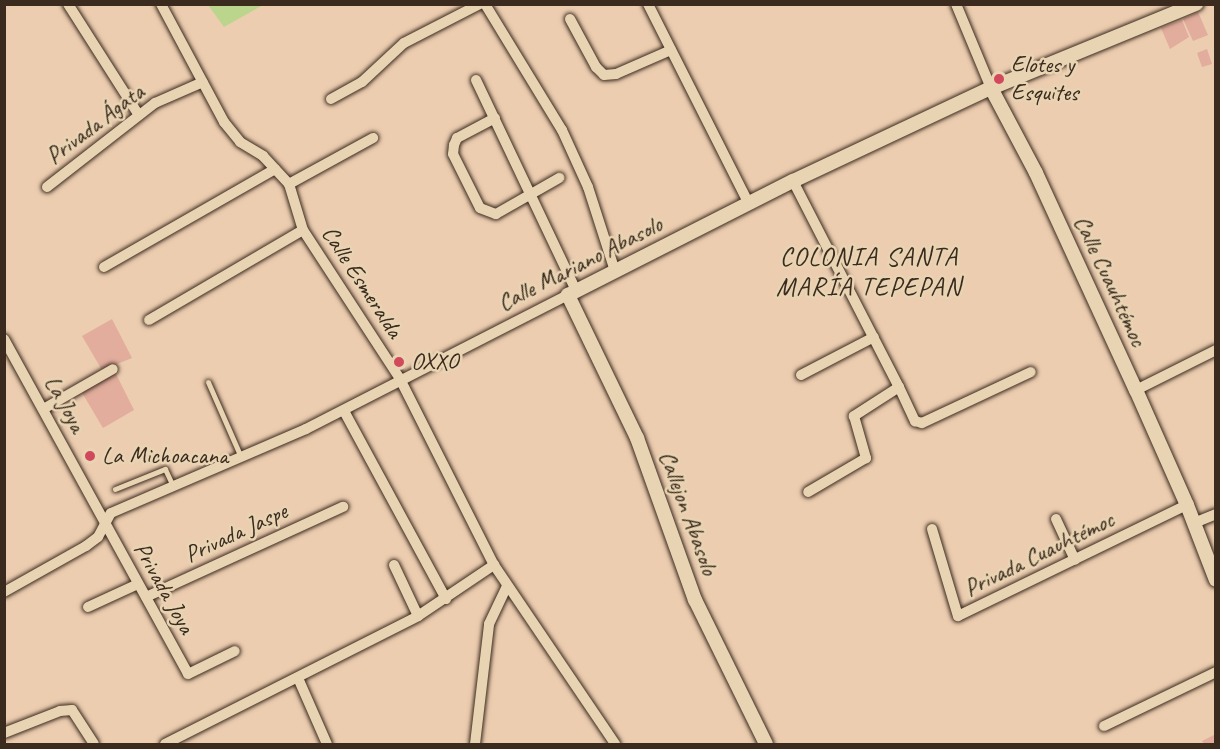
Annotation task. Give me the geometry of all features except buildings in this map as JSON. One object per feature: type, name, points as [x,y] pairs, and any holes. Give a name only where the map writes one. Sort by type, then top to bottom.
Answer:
[{"type":"street","points":[[68,4],[138,114]]},
{"type":"street","name":"Calle Esmeralda","points":[[161,4],[229,129],[289,184],[303,230],[400,379],[494,565],[615,744]]},
{"type":"street","points":[[331,99],[362,82],[404,43],[480,4]]},
{"type":"street","points":[[485,4],[562,130],[588,186],[615,272]]},
{"type":"street","points":[[648,4],[748,204]]},
{"type":"street","name":"Calle Cuauhtémoc","points":[[956,4],[991,88],[1036,173],[1136,390],[1187,505],[1215,580]]},
{"type":"street","name":"Calle Mariano Abasolo","points":[[4,592],[86,546],[98,537],[104,521],[111,513],[344,411],[400,379],[748,204],[991,88],[1196,4]]},
{"type":"street","points":[[570,19],[596,68],[604,75],[616,74],[671,50]]},
{"type":"street","points":[[476,80],[532,196],[572,293]]},
{"type":"street","name":"Privada Ágata","points":[[47,187],[138,114],[203,81]]},
{"type":"street","points":[[495,118],[457,138],[453,154],[480,208],[488,213],[496,214],[532,196],[560,178]]},
{"type":"street","points":[[289,184],[372,138]]},
{"type":"street","points":[[104,267],[275,169]]},
{"type":"street","points":[[793,182],[915,421],[922,423],[1031,372]]},
{"type":"street","points":[[149,320],[303,230]]},
{"type":"street","name":"Callejon Abasolo","points":[[572,293],[637,438],[695,600],[766,744]]},
{"type":"street","points":[[801,375],[874,338]]},
{"type":"street","name":"La Joya","points":[[4,339],[45,408],[104,521]]},
{"type":"street","points":[[1136,390],[1215,350]]},
{"type":"street","points":[[45,408],[113,369]]},
{"type":"street","points":[[807,492],[866,458],[854,416],[861,409],[899,387]]},
{"type":"street","points":[[344,411],[446,599]]},
{"type":"street","name":"Privada Cuauhtémoc","points":[[932,529],[958,616],[1187,505]]},
{"type":"street","name":"Privada Jaspe","points":[[146,597],[343,507]]},
{"type":"street","points":[[1194,523],[1215,514]]},
{"type":"street","points":[[1056,519],[1076,560]]},
{"type":"street","name":"Privada Joya","points":[[104,521],[188,674],[235,651]]},
{"type":"street","points":[[394,565],[418,616]]},
{"type":"street","points":[[165,744],[418,616],[494,565]]},
{"type":"street","points":[[88,607],[138,584]]},
{"type":"street","points":[[475,744],[481,663],[489,624],[507,586]]},
{"type":"street","points":[[1104,726],[1215,672]]},
{"type":"street","points":[[298,678],[327,744]]},
{"type":"street","points":[[4,734],[60,711],[72,710],[94,744]]},
{"type":"lane","points":[[208,382],[241,457]]},
{"type":"lane","points":[[115,489],[165,469],[173,486]]},
{"type":"green space","points":[[208,5],[263,5],[224,27]]},
{"type":"place","name":"Elotes y Esquites","points":[[999,79]]},
{"type":"place","name":"OXXO","points":[[399,362]]},
{"type":"place","name":"La Michoacana","points":[[90,456]]},
{"type":"district","name":"COLONIA SANTA MARÍA TEPEPAN","points":[[869,272]]}]
